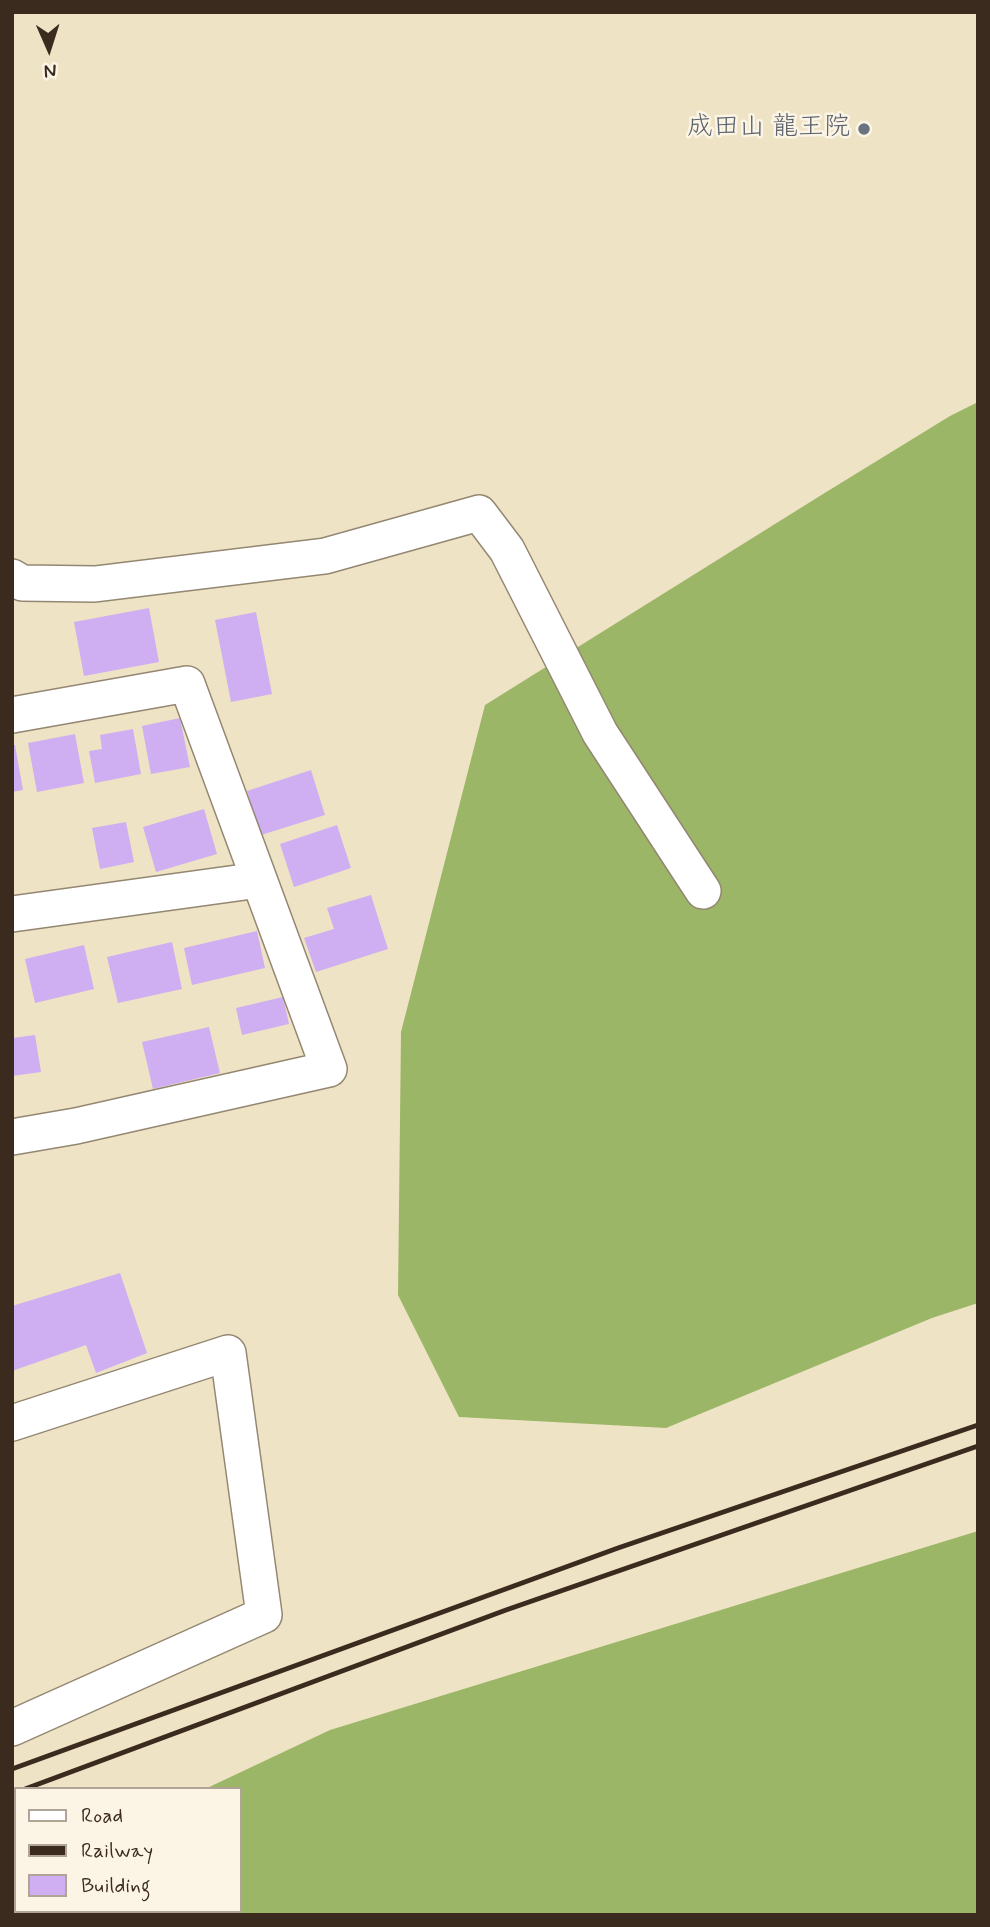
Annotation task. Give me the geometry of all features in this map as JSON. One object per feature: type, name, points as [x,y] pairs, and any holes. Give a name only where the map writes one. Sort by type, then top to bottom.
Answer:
[{"type":"street","points":[[12,577],[22,583],[95,584],[325,556],[480,513],[507,550],[600,733],[703,891]]},
{"type":"street","points":[[12,715],[187,684],[329,1069],[76,1126],[12,1137]]},
{"type":"street","points":[[12,914],[259,880]]},
{"type":"street","points":[[12,1423],[228,1353],[264,1615],[12,1728]]},
{"type":"green space","points":[[978,402],[978,1303],[932,1318],[666,1428],[459,1417],[398,1295],[401,1032],[485,705],[823,494],[950,416]]},
{"type":"green space","points":[[978,1531],[978,1915],[12,1915],[14,1878],[14,1913],[242,1913],[242,1787],[209,1787],[330,1730]]},
{"type":"building","points":[[149,608],[159,662],[84,676],[74,622]]},
{"type":"building","points":[[256,612],[272,694],[231,702],[215,620]]},
{"type":"building","points":[[180,718],[190,767],[151,774],[142,726]]},
{"type":"building","points":[[133,729],[141,774],[95,783],[89,751],[102,749],[100,735]]},
{"type":"building","points":[[75,734],[84,783],[37,792],[28,743]]},
{"type":"building","points":[[12,745],[15,745],[23,790],[12,792]]},
{"type":"building","points":[[311,770],[325,815],[261,835],[247,791]]},
{"type":"building","points":[[204,809],[217,854],[156,872],[143,827]]},
{"type":"building","points":[[126,822],[134,862],[100,869],[92,828]]},
{"type":"building","points":[[337,825],[351,868],[294,887],[280,844]]},
{"type":"building","points":[[371,895],[388,949],[316,972],[304,938],[334,929],[327,908]]},
{"type":"building","points":[[257,931],[265,968],[192,985],[184,948]]},
{"type":"building","points":[[172,942],[182,989],[118,1003],[107,957]]},
{"type":"building","points":[[84,945],[94,989],[35,1003],[25,959]]},
{"type":"building","points":[[283,997],[289,1024],[242,1035],[236,1008]]},
{"type":"building","points":[[209,1027],[220,1073],[153,1089],[142,1042]]},
{"type":"building","points":[[35,1035],[41,1072],[12,1076],[12,1038]]},
{"type":"building","points":[[120,1273],[147,1353],[96,1373],[86,1345],[12,1371],[12,1306]]},
{"type":"railway","points":[[12,1769],[618,1548],[978,1425]]},
{"type":"railway","points":[[30,1787],[506,1610],[978,1446]]},
{"type":"place","name":"成田山 龍王院","points":[[864,129]]}]
